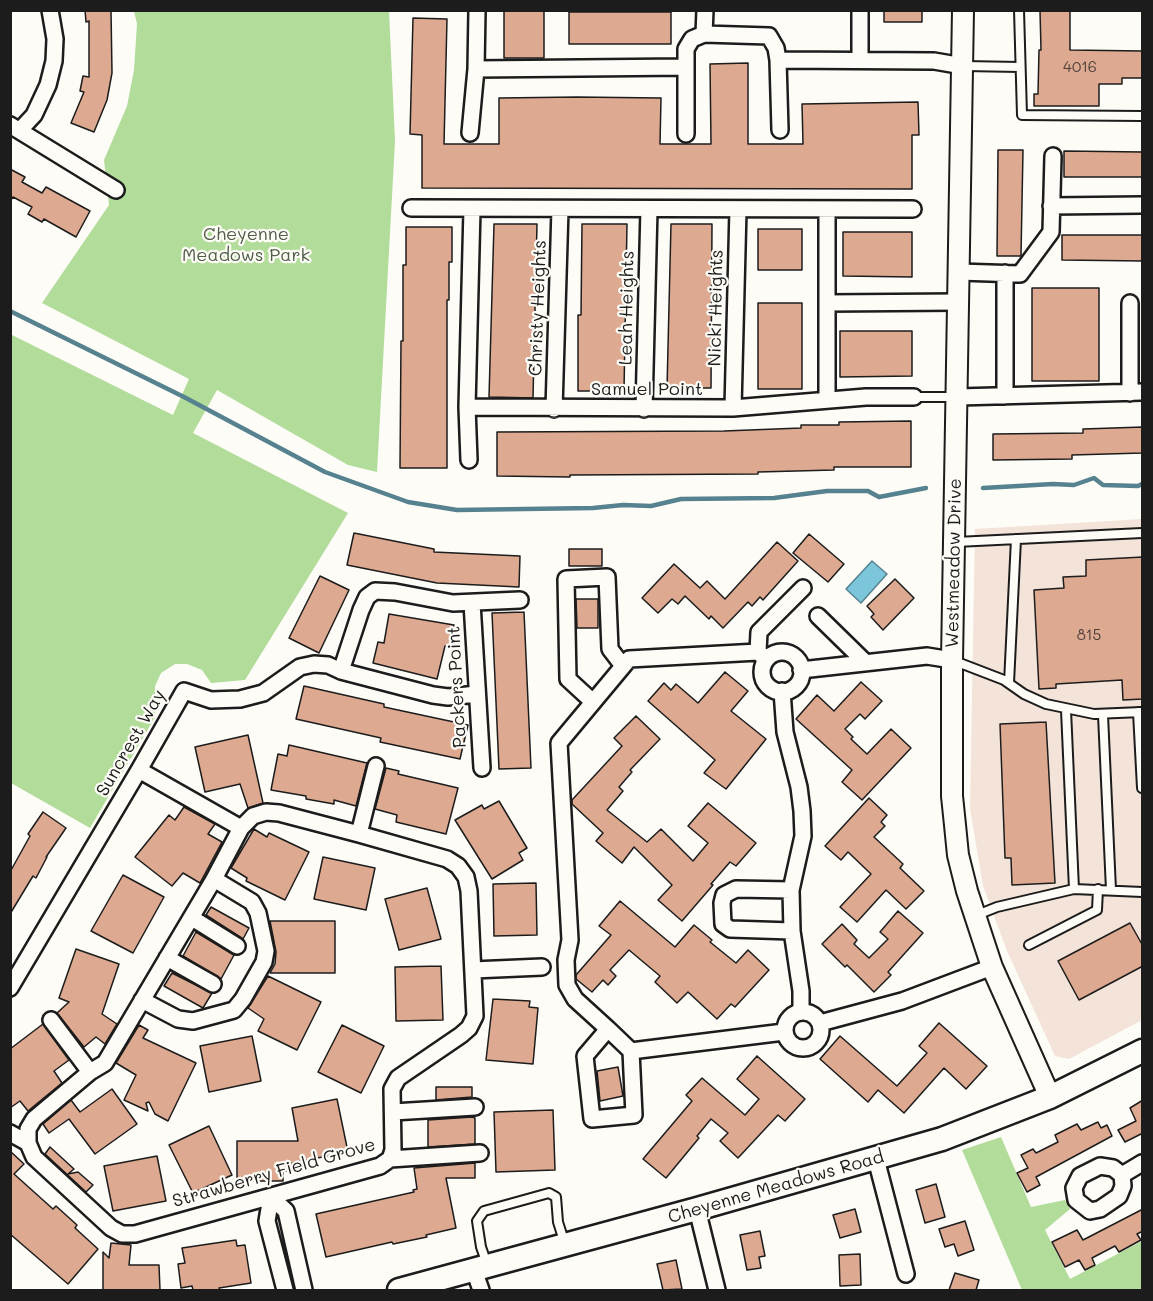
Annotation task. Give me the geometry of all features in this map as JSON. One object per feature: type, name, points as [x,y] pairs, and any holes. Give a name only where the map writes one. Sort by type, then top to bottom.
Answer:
[{"type":"main road","name":"Cheyenne Meadows Road","points":[[399,1290],[481,1276],[565,1245],[942,1139],[1050,1097],[1143,1051]]},
{"type":"street","points":[[50,10],[54,61],[48,85],[34,115],[15,128],[116,190]]},
{"type":"street","points":[[470,133],[476,69],[477,10]]},
{"type":"street","points":[[704,34],[705,10]]},
{"type":"street","points":[[860,10],[860,60]]},
{"type":"street","name":"Westmeadow Drive","points":[[963,10],[952,660],[952,796],[958,855],[975,916],[992,967],[1050,1097]]},
{"type":"street","points":[[686,134],[686,49],[692,39],[704,34],[769,36],[776,48],[778,60],[780,130]]},
{"type":"street","points":[[778,60],[934,61],[963,66]]},
{"type":"street","points":[[476,69],[686,67]]},
{"type":"street","points":[[959,272],[1020,274],[1051,232],[1053,156]]},
{"type":"street","points":[[1051,206],[1143,205]]},
{"type":"street","points":[[411,208],[913,209]]},
{"type":"street","points":[[469,460],[467,407],[472,208]]},
{"type":"street","name":"Christy Heights","points":[[554,409],[560,208]]},
{"type":"street","name":"Leah Heights","points":[[644,409],[649,208]]},
{"type":"street","name":"Nicki Heights","points":[[733,408],[738,209]]},
{"type":"street","points":[[827,209],[827,400]]},
{"type":"street","points":[[1005,273],[1005,396]]},
{"type":"street","points":[[827,303],[959,302]]},
{"type":"street","points":[[958,398],[1136,393],[1130,303]]},
{"type":"street","name":"Samuel Point","points":[[467,407],[733,408],[866,397],[914,397]]},
{"type":"street","points":[[593,702],[568,679],[566,579],[607,577],[610,649],[623,666]]},
{"type":"street","points":[[608,1029],[585,1056],[592,1119],[634,1115],[632,1051],[608,1029],[575,999],[567,985],[566,960],[570,940],[559,743],[628,659],[762,655],[788,652],[798,660],[801,670],[800,680],[791,689],[782,692],[772,690],[763,680],[762,655],[759,632],[803,588]]},
{"type":"street","points":[[341,671],[361,610],[368,597],[375,591],[395,592],[453,603],[520,600]]},
{"type":"street","name":"Packers Point","points":[[472,603],[482,768]]},
{"type":"street","points":[[818,616],[865,662]]},
{"type":"street","points":[[801,670],[927,656],[952,660]]},
{"type":"street","name":"Suncrest Way","points":[[10,988],[184,691],[211,700],[240,699],[263,693],[300,668],[314,664],[328,665],[341,671],[433,695],[448,697],[477,694]]},
{"type":"street","points":[[782,692],[785,732],[799,787],[802,811],[803,836],[791,890],[792,931],[801,991],[801,1012]]},
{"type":"street","points":[[359,834],[376,766]]},
{"type":"street","points":[[139,771],[241,828]]},
{"type":"street","name":"Strawberry Field Grove","points":[[266,812],[279,813],[359,834],[447,859],[458,866],[466,877],[469,891],[474,1016],[469,1028],[398,1078],[392,1089],[394,1141],[390,1159],[381,1166],[135,1234],[122,1234],[111,1228],[34,1157],[28,1143],[28,1129],[34,1119],[90,1072],[105,1063],[192,918],[241,828],[253,816],[266,812]]},
{"type":"street","points":[[142,1000],[178,1019],[193,1021],[234,1010],[243,999],[264,962],[266,951],[258,913],[252,902],[214,879]]},
{"type":"street","points":[[791,890],[736,890],[724,895],[722,913],[723,924],[730,929],[792,931]]},
{"type":"street","points":[[192,918],[237,946]]},
{"type":"street","points":[[167,958],[213,984]]},
{"type":"street","points":[[473,970],[542,967]]},
{"type":"street","points":[[820,1023],[902,1001],[992,967]]},
{"type":"street","points":[[796,1013],[812,1015],[820,1023],[818,1040],[808,1048],[795,1047],[790,1044],[784,1032],[787,1020],[796,1013]]},
{"type":"street","points":[[51,1020],[90,1072]]},
{"type":"street","points":[[632,1051],[784,1032]]},
{"type":"street","points":[[393,1112],[475,1107]]},
{"type":"street","points":[[10,1133],[28,1143]]},
{"type":"street","points":[[390,1159],[480,1153]]},
{"type":"street","points":[[876,1159],[906,1274]]},
{"type":"street","points":[[1122,1175],[1143,1163]]},
{"type":"street","points":[[271,1197],[286,1211],[304,1290]]},
{"type":"street","points":[[271,1197],[267,1221],[285,1290]]},
{"type":"street","points":[[697,1209],[717,1290]]},
{"type":"street","points":[[278,1262],[296,1256]]},
{"type":"lane","points":[[1019,10],[1022,116],[1143,116]]},
{"type":"lane","points":[[963,66],[1020,67]]},
{"type":"lane","points":[[914,397],[958,398]]},
{"type":"lane","points":[[955,542],[1143,533]]},
{"type":"lane","points":[[1009,683],[1016,539]]},
{"type":"lane","points":[[952,660],[1009,683],[1039,701],[1066,710],[1103,715],[1140,712],[1143,788]]},
{"type":"lane","points":[[1066,710],[1074,889]]},
{"type":"lane","points":[[1103,715],[1111,890]]},
{"type":"lane","points":[[975,916],[997,907],[1074,889],[1143,892]]},
{"type":"lane","points":[[1029,945],[1097,910],[1098,890]]},
{"type":"lane","points":[[481,1276],[481,1247],[477,1221],[484,1211],[549,1193],[556,1197],[558,1222],[565,1245]]},
{"type":"shaded area","points":[[1142,519],[1142,1020],[1069,1059],[1055,1056],[1007,951],[983,886],[970,809],[975,529]]},
{"type":"green space","name":"Cheyenne Meadows Park","points":[[134,11],[389,11],[395,141],[377,472],[348,465],[217,390],[193,433],[348,513],[245,680],[211,683],[202,670],[187,664],[175,664],[161,673],[155,686],[155,717],[90,828],[11,783],[10,334],[173,415],[189,379],[42,303],[109,205],[104,160],[127,106],[134,70],[137,24]]},
{"type":"green space","points":[[1001,1137],[1031,1207],[1065,1200],[1070,1209],[1045,1230],[1070,1279],[1142,1241],[1142,1290],[1022,1290],[962,1150]]},
{"type":"water","points":[[872,561],[887,574],[861,603],[846,589]]},
{"type":"building","points":[[85,10],[111,10],[112,73],[107,100],[94,132],[71,123],[84,92],[80,91],[83,76],[89,77],[89,21],[86,22]]},
{"type":"building","points":[[504,10],[544,10],[544,58],[504,58]]},
{"type":"building","points":[[884,10],[922,10],[922,22],[884,22]]},
{"type":"building","points":[[1070,10],[1070,50],[1143,51],[1143,78],[1122,78],[1122,84],[1099,84],[1099,106],[1034,106],[1034,94],[1038,94],[1039,50],[1041,50],[1040,11]]},
{"type":"building","points":[[569,12],[671,12],[671,44],[569,44]]},
{"type":"building","points":[[413,18],[447,19],[444,144],[499,144],[499,98],[577,97],[661,98],[660,144],[711,144],[710,64],[748,63],[748,144],[803,144],[802,104],[918,102],[919,135],[912,135],[912,189],[422,188],[422,135],[410,134]]},
{"type":"building","points":[[998,150],[1023,150],[1021,256],[997,256]]},
{"type":"building","points":[[1064,151],[1143,152],[1143,177],[1064,177]]},
{"type":"building","points":[[10,169],[25,177],[22,182],[42,193],[46,187],[90,211],[76,237],[44,219],[42,222],[28,214],[32,207],[13,197],[10,201]]},
{"type":"building","points":[[494,224],[537,224],[533,398],[489,397]]},
{"type":"building","points":[[582,224],[627,224],[624,391],[578,391],[578,315],[581,315]]},
{"type":"building","points":[[671,224],[712,224],[711,388],[667,388]]},
{"type":"building","points":[[406,227],[452,227],[452,262],[449,262],[449,300],[447,300],[447,468],[400,468],[401,341],[403,341],[403,265],[406,265]]},
{"type":"building","points":[[758,229],[802,229],[802,270],[758,270]]},
{"type":"building","points":[[843,232],[912,232],[912,277],[843,276]]},
{"type":"building","points":[[1062,235],[1143,235],[1143,261],[1062,260]]},
{"type":"building","points":[[1032,288],[1099,288],[1099,381],[1032,381]]},
{"type":"building","points":[[758,303],[802,303],[802,389],[758,389]]},
{"type":"building","points":[[840,331],[912,331],[912,376],[840,377]]},
{"type":"building","points":[[911,421],[911,467],[834,467],[834,470],[758,472],[758,474],[497,476],[497,432],[724,431],[801,428],[801,425],[839,425],[839,422]]},
{"type":"building","points":[[1143,427],[1143,453],[1072,455],[1072,459],[993,460],[993,434],[1083,433],[1083,429]]},
{"type":"building","points":[[354,533],[434,549],[434,552],[520,556],[519,587],[437,583],[347,565]]},
{"type":"building","points":[[809,534],[844,564],[828,582],[793,553]]},
{"type":"building","points":[[777,542],[798,561],[763,600],[760,597],[752,606],[748,602],[723,628],[711,616],[709,619],[685,596],[678,604],[672,599],[658,613],[642,598],[674,564],[700,588],[707,581],[725,599]]},
{"type":"building","points":[[569,549],[602,549],[602,566],[569,566]]},
{"type":"building","points":[[1143,557],[1143,699],[1123,700],[1122,680],[1056,684],[1056,688],[1039,689],[1034,590],[1064,588],[1063,577],[1086,576],[1086,560]]},
{"type":"building","points":[[320,576],[349,590],[319,653],[289,638]]},
{"type":"building","points":[[895,579],[914,598],[883,630],[871,617],[874,614],[867,606]]},
{"type":"building","points":[[576,599],[598,599],[598,628],[577,628]]},
{"type":"building","points":[[524,612],[531,768],[499,769],[492,613]]},
{"type":"building","points":[[389,614],[454,625],[450,647],[445,646],[437,679],[373,663],[378,642],[384,643]]},
{"type":"building","points":[[725,672],[748,691],[731,711],[766,739],[726,789],[704,773],[715,760],[648,701],[664,683],[671,690],[676,684],[698,703]]},
{"type":"building","points":[[861,682],[882,701],[865,719],[860,714],[845,729],[853,737],[851,739],[867,754],[891,729],[911,748],[862,800],[842,782],[852,770],[796,719],[817,695],[834,711]]},
{"type":"building","points":[[304,686],[384,704],[384,707],[468,725],[460,759],[380,742],[381,738],[296,719]]},
{"type":"building","points":[[636,716],[660,739],[630,770],[632,772],[619,787],[623,791],[607,810],[647,842],[661,829],[693,861],[708,843],[688,826],[708,803],[756,843],[736,866],[730,862],[682,921],[658,900],[672,885],[634,847],[622,863],[596,841],[603,833],[572,804],[572,800],[622,746],[614,738]]},
{"type":"building","points":[[1046,722],[1055,883],[1012,885],[1011,858],[1005,858],[1000,724]]},
{"type":"building","points":[[248,735],[263,803],[248,808],[240,784],[205,792],[195,747]]},
{"type":"building","points":[[289,745],[367,763],[356,806],[334,800],[334,804],[306,799],[306,796],[271,790],[278,754],[287,756]]},
{"type":"building","points":[[386,768],[399,771],[398,774],[458,788],[446,834],[396,822],[397,815],[375,809]]},
{"type":"building","points":[[869,798],[887,815],[881,822],[885,826],[874,837],[903,864],[900,868],[924,891],[906,909],[886,890],[857,922],[840,907],[871,874],[848,852],[841,860],[825,846]]},
{"type":"building","points":[[499,801],[527,848],[519,853],[523,860],[492,879],[455,820],[482,805],[484,809]]},
{"type":"building","points":[[184,807],[215,824],[208,834],[222,842],[200,883],[183,873],[172,886],[135,857],[169,815],[175,820]]},
{"type":"building","points":[[43,812],[66,828],[46,857],[36,878],[33,876],[10,914],[10,872],[30,836],[28,834]]},
{"type":"building","points":[[254,829],[267,837],[269,833],[309,852],[285,900],[246,881],[247,878],[231,868]]},
{"type":"building","points":[[323,857],[375,868],[366,910],[314,899]]},
{"type":"building","points":[[123,875],[164,897],[133,953],[91,931]]},
{"type":"building","points":[[536,883],[537,935],[494,936],[493,884]]},
{"type":"building","points":[[427,888],[441,939],[399,950],[385,899]]},
{"type":"building","points":[[620,901],[675,947],[694,925],[712,940],[710,942],[736,963],[748,950],[769,970],[735,1007],[731,1004],[717,1019],[688,992],[677,1003],[655,982],[660,976],[629,950],[610,970],[616,976],[608,985],[603,980],[592,992],[576,979],[576,975],[611,935],[599,926]]},
{"type":"building","points":[[211,907],[249,928],[243,939],[206,915]]},
{"type":"building","points":[[898,911],[923,933],[888,972],[891,975],[874,992],[822,944],[842,924],[857,940],[854,944],[869,958],[888,939],[880,932]]},
{"type":"building","points":[[270,921],[335,921],[335,973],[270,973],[275,964],[276,952]]},
{"type":"building","points":[[1130,923],[1143,946],[1143,966],[1079,1000],[1058,961]]},
{"type":"building","points":[[196,932],[234,955],[221,979],[183,956]]},
{"type":"building","points":[[76,949],[119,964],[102,1014],[117,1024],[105,1044],[96,1037],[84,1047],[57,1013],[69,1002],[59,998]]},
{"type":"building","points":[[441,966],[443,1020],[396,1021],[395,967]]},
{"type":"building","points":[[172,973],[212,993],[203,1008],[164,986]]},
{"type":"building","points":[[268,976],[321,1002],[297,1050],[258,1031],[264,1019],[248,1008]]},
{"type":"building","points":[[493,999],[530,1001],[529,1007],[538,1008],[533,1064],[486,1060]]},
{"type":"building","points":[[939,1023],[987,1066],[966,1089],[944,1068],[904,1113],[878,1090],[868,1102],[820,1059],[840,1036],[897,1086],[927,1053],[919,1046]]},
{"type":"building","points":[[43,1024],[69,1060],[54,1071],[62,1083],[28,1111],[20,1101],[10,1108],[10,1049]]},
{"type":"building","points":[[139,1025],[148,1030],[143,1038],[196,1063],[168,1121],[155,1114],[149,1102],[146,1103],[148,1111],[124,1100],[136,1075],[116,1063]]},
{"type":"building","points":[[342,1025],[384,1046],[361,1093],[318,1072]]},
{"type":"building","points":[[252,1036],[261,1081],[209,1092],[200,1046]]},
{"type":"building","points":[[757,1056],[805,1099],[785,1121],[778,1115],[738,1158],[720,1141],[728,1133],[711,1119],[697,1136],[699,1138],[666,1178],[643,1159],[692,1101],[686,1095],[702,1078],[745,1115],[759,1099],[737,1079]]},
{"type":"building","points":[[618,1067],[623,1096],[600,1101],[597,1071]]},
{"type":"building","points":[[436,1087],[472,1087],[472,1097],[436,1100]]},
{"type":"building","points":[[112,1089],[137,1124],[95,1154],[69,1119],[49,1133],[43,1124],[71,1100],[80,1112]]},
{"type":"building","points":[[337,1099],[348,1152],[292,1163],[292,1171],[283,1171],[283,1181],[237,1181],[237,1141],[298,1141],[292,1108]]},
{"type":"building","points":[[1143,1100],[1143,1133],[1125,1142],[1118,1130],[1136,1121],[1130,1108]]},
{"type":"building","points":[[553,1110],[555,1170],[496,1172],[494,1112]]},
{"type":"building","points":[[475,1118],[475,1144],[428,1147],[428,1120]]},
{"type":"building","points":[[1098,1122],[1101,1128],[1107,1125],[1112,1136],[1036,1177],[1040,1185],[1027,1192],[1017,1173],[1028,1168],[1021,1155],[1033,1149],[1036,1153],[1058,1142],[1055,1135],[1077,1124],[1081,1130]]},
{"type":"building","points":[[209,1126],[232,1175],[193,1193],[169,1145]]},
{"type":"building","points":[[50,1147],[74,1169],[68,1174],[78,1172],[93,1185],[86,1192],[45,1154]]},
{"type":"building","points":[[10,1151],[24,1164],[14,1174],[53,1209],[56,1206],[98,1249],[68,1284],[10,1234]]},
{"type":"building","points":[[157,1156],[166,1201],[113,1211],[104,1166]]},
{"type":"building","points":[[475,1163],[475,1178],[446,1178],[456,1228],[426,1235],[427,1237],[393,1244],[392,1242],[326,1257],[316,1214],[414,1192],[413,1190],[417,1189],[414,1168]]},
{"type":"building","points":[[936,1184],[945,1217],[925,1223],[916,1190]]},
{"type":"building","points":[[855,1209],[861,1232],[840,1238],[833,1215]]},
{"type":"building","points":[[1143,1209],[1143,1231],[1137,1234],[1141,1240],[1119,1252],[1115,1246],[1092,1258],[1095,1265],[1085,1270],[1079,1260],[1065,1267],[1052,1242],[1077,1230],[1083,1240]]},
{"type":"building","points":[[965,1221],[974,1250],[958,1256],[954,1244],[945,1247],[939,1229]]},
{"type":"building","points":[[760,1231],[765,1256],[759,1257],[761,1268],[747,1270],[740,1235]]},
{"type":"building","points":[[236,1240],[237,1246],[245,1245],[251,1283],[219,1288],[220,1290],[193,1290],[192,1286],[181,1288],[178,1264],[185,1263],[182,1248]]},
{"type":"building","points":[[111,1243],[131,1245],[129,1265],[159,1265],[160,1290],[103,1290],[103,1252],[109,1258]]},
{"type":"building","points":[[860,1254],[861,1285],[840,1286],[839,1255]]},
{"type":"building","points":[[676,1260],[682,1289],[663,1290],[657,1264]]},
{"type":"building","points":[[955,1273],[979,1280],[976,1290],[949,1290]]},
{"type":"waterway","points":[[10,311],[184,397],[325,472],[408,502],[457,510],[593,508],[623,505],[651,506],[681,499],[774,498],[827,491],[868,491],[879,497],[926,488]]},
{"type":"waterway","points":[[983,488],[1074,485],[1094,478],[1103,485],[1138,486],[1142,484]]}]
